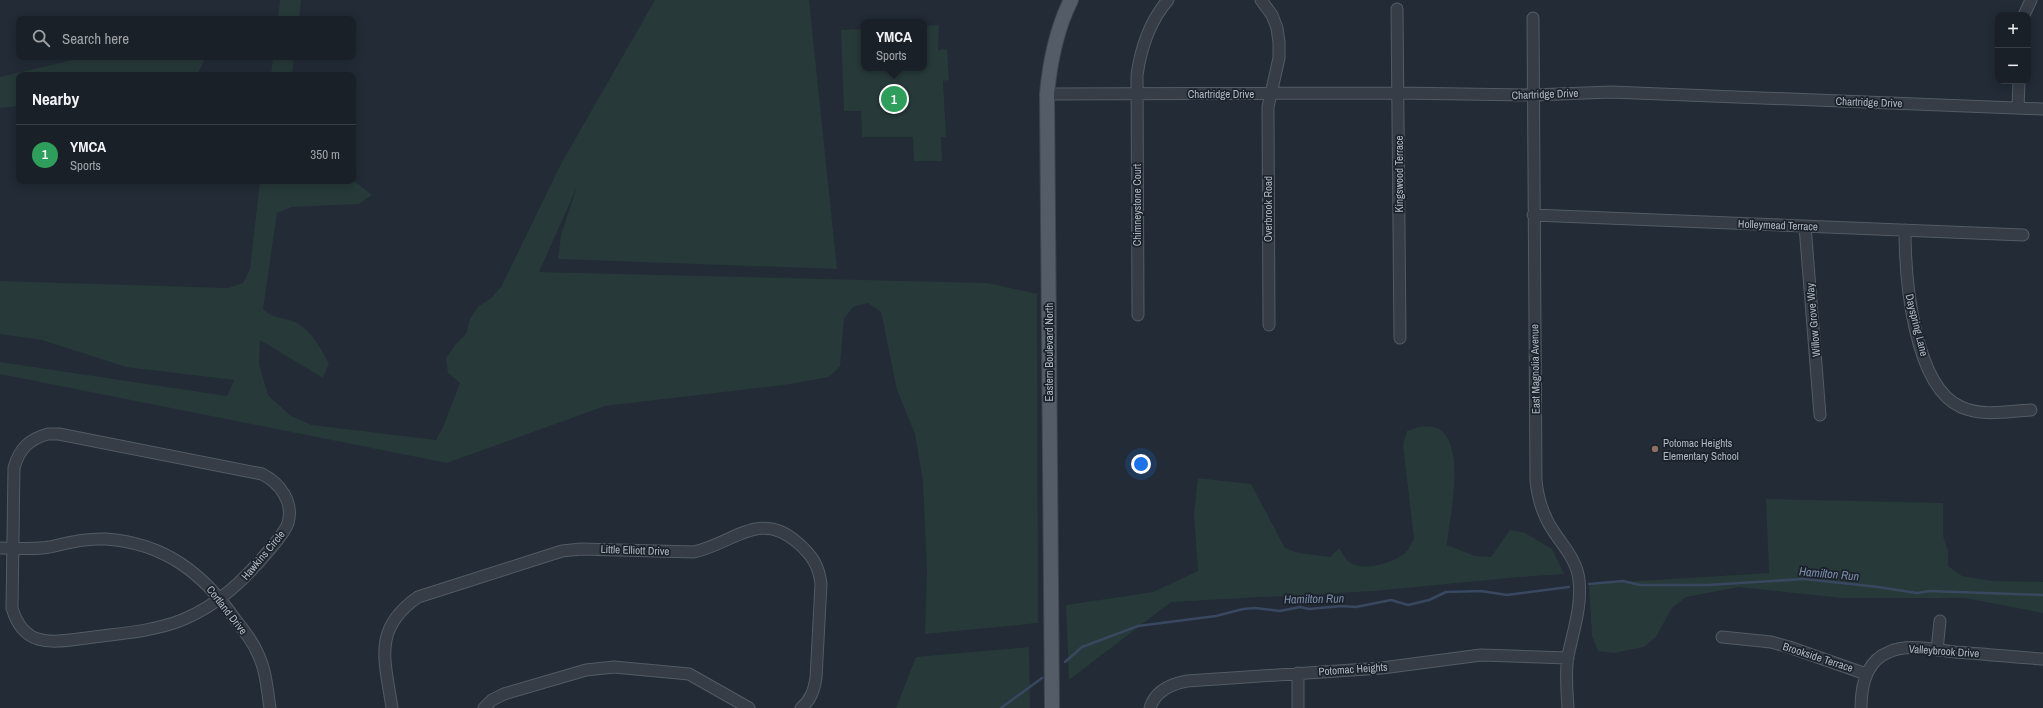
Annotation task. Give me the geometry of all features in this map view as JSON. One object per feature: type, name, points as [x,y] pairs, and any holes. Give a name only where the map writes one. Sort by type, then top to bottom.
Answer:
[{"type":"main road","name":"Eastern Boulevard North","points":[[1052,708],[1047,94],[1055,42],[1064,14],[1071,0]]},
{"type":"street","name":"Chimneystone Court","points":[[1138,315],[1137,95],[1139,58],[1143,42],[1150,25],[1168,0]]},
{"type":"street","name":"Overbrook Road","points":[[1261,0],[1272,15],[1277,28],[1279,42],[1278,58],[1268,107],[1268,325]]},
{"type":"street","points":[[2025,12],[2031,0]]},
{"type":"street","name":"Kingswood Terrace","points":[[1397,9],[1399,94],[1400,338]]},
{"type":"street","name":"East Magnolia Avenue","points":[[1533,18],[1533,215],[1536,481],[1538,499],[1544,514],[1553,532],[1568,550],[1575,565],[1579,580],[1579,599],[1568,658],[1568,708]]},
{"type":"street","points":[[2018,108],[2019,84]]},
{"type":"street","name":"Chartridge Drive","points":[[1047,94],[1533,95],[1611,92],[2043,109]]},
{"type":"street","name":"Holleymead Terrace","points":[[1533,215],[2023,235]]},
{"type":"street","name":"Willow Grove Way","points":[[1805,226],[1820,415]]},
{"type":"street","name":"Dayspring Lane","points":[[1905,230],[1905,264],[1912,315],[1926,360],[1942,391],[1960,407],[1971,411],[1984,413],[2031,410]]},
{"type":"street","name":"Hawkins Circle","points":[[48,434],[59,434],[262,474],[273,479],[286,496],[289,507],[288,524],[256,566],[221,598],[204,609],[162,627],[77,639],[44,642],[35,639],[19,626],[12,608],[12,548],[15,463],[22,449],[29,441],[38,436],[48,434]]},
{"type":"street","name":"Little Elliott Drive","points":[[392,708],[385,644],[392,620],[400,610],[418,597],[562,551],[581,549],[694,552],[707,549],[744,532],[764,527],[772,528],[795,540],[808,552],[819,570],[821,584],[816,678],[814,689],[809,699],[801,708]]},
{"type":"street","name":"Cortland Drive","points":[[0,548],[47,547],[83,540],[122,541],[160,552],[192,570],[221,598],[257,652],[266,683],[270,708]]},
{"type":"street","points":[[1937,650],[1940,621]]},
{"type":"street","name":"Brookside Terrace","points":[[1722,637],[1771,642],[1866,674]]},
{"type":"street","name":"Valleybrook Drive","points":[[1861,708],[1861,694],[1866,674],[1880,657],[1889,652],[1914,648],[2043,659]]},
{"type":"street","name":"Potomac Heights","points":[[1150,708],[1157,695],[1176,683],[1382,668],[1481,655],[1568,658]]},
{"type":"street","points":[[484,708],[492,700],[504,694],[586,670],[614,667],[689,674],[749,708]]},
{"type":"street","points":[[1298,673],[1298,708]]},
{"type":"shaded area","points":[[280,0],[301,0],[299,16],[278,16]]},
{"type":"shaded area","points":[[655,0],[809,0],[837,269],[558,259],[561,235],[577,187],[539,272],[988,283],[1037,294],[1038,623],[925,634],[927,570],[923,482],[915,434],[897,390],[881,312],[868,303],[853,307],[844,319],[840,366],[829,377],[784,385],[605,406],[447,463],[0,374],[0,362],[227,396],[234,380],[126,367],[42,340],[0,334],[0,281],[228,288],[243,283],[250,269],[260,184],[356,184],[356,182],[372,195],[359,204],[292,207],[277,213],[263,309],[272,315],[291,320],[305,328],[329,363],[323,378],[260,340],[259,364],[268,395],[291,416],[312,425],[436,440],[443,427],[460,383],[448,373],[446,358],[455,345],[466,334],[470,319],[478,307],[491,298],[501,287],[562,162]]},
{"type":"shaded area","points":[[939,25],[938,50],[947,49],[949,80],[943,81],[946,137],[941,137],[942,161],[914,161],[913,137],[862,137],[861,111],[844,111],[841,30],[861,29],[861,71],[927,71],[927,26]]},
{"type":"shaded area","points":[[72,60],[204,61],[198,72],[21,72]]},
{"type":"shaded area","points":[[273,60],[294,60],[292,72],[271,72]]},
{"type":"shaded area","points":[[16,73],[16,106],[0,108],[0,77]]},
{"type":"shaded area","points":[[1422,426],[1437,428],[1446,436],[1452,449],[1454,482],[1447,545],[1475,556],[1491,557],[1510,530],[1525,533],[1552,549],[1564,574],[1374,591],[1171,602],[1069,680],[1066,605],[1153,592],[1198,571],[1194,514],[1198,478],[1251,484],[1285,548],[1299,553],[1330,557],[1339,548],[1348,561],[1353,565],[1361,566],[1386,563],[1401,556],[1407,551],[1414,539],[1403,445],[1407,431]]},
{"type":"shaded area","points":[[1766,499],[1943,503],[1943,535],[1948,551],[1948,566],[1962,576],[1993,581],[2043,582],[2043,613],[1965,598],[1842,598],[1739,587],[1686,597],[1672,608],[1656,637],[1644,647],[1614,653],[1598,651],[1592,636],[1589,584],[1769,573]]},
{"type":"shaded area","points":[[1029,647],[1030,708],[896,708],[916,657]]},
{"type":"waterway","name":"Hamilton Run","points":[[1589,584],[1623,581],[1640,585],[1708,585],[1804,579],[1917,593],[1929,591],[2043,595]]},
{"type":"waterway","name":"Hamilton Run","points":[[1065,662],[1082,647],[1138,626],[1216,616],[1243,609],[1255,608],[1280,611],[1300,607],[1309,609],[1342,606],[1356,607],[1391,600],[1408,605],[1429,600],[1446,592],[1481,591],[1507,595],[1569,587]]},
{"type":"waterway","name":"Hamilton Run","points":[[1001,708],[1042,678]]},
{"type":"place","name":"YMCA","points":[[894,99]]},
{"type":"place","name":"Potomac Heights Elementary School","points":[[1655,449]]}]
